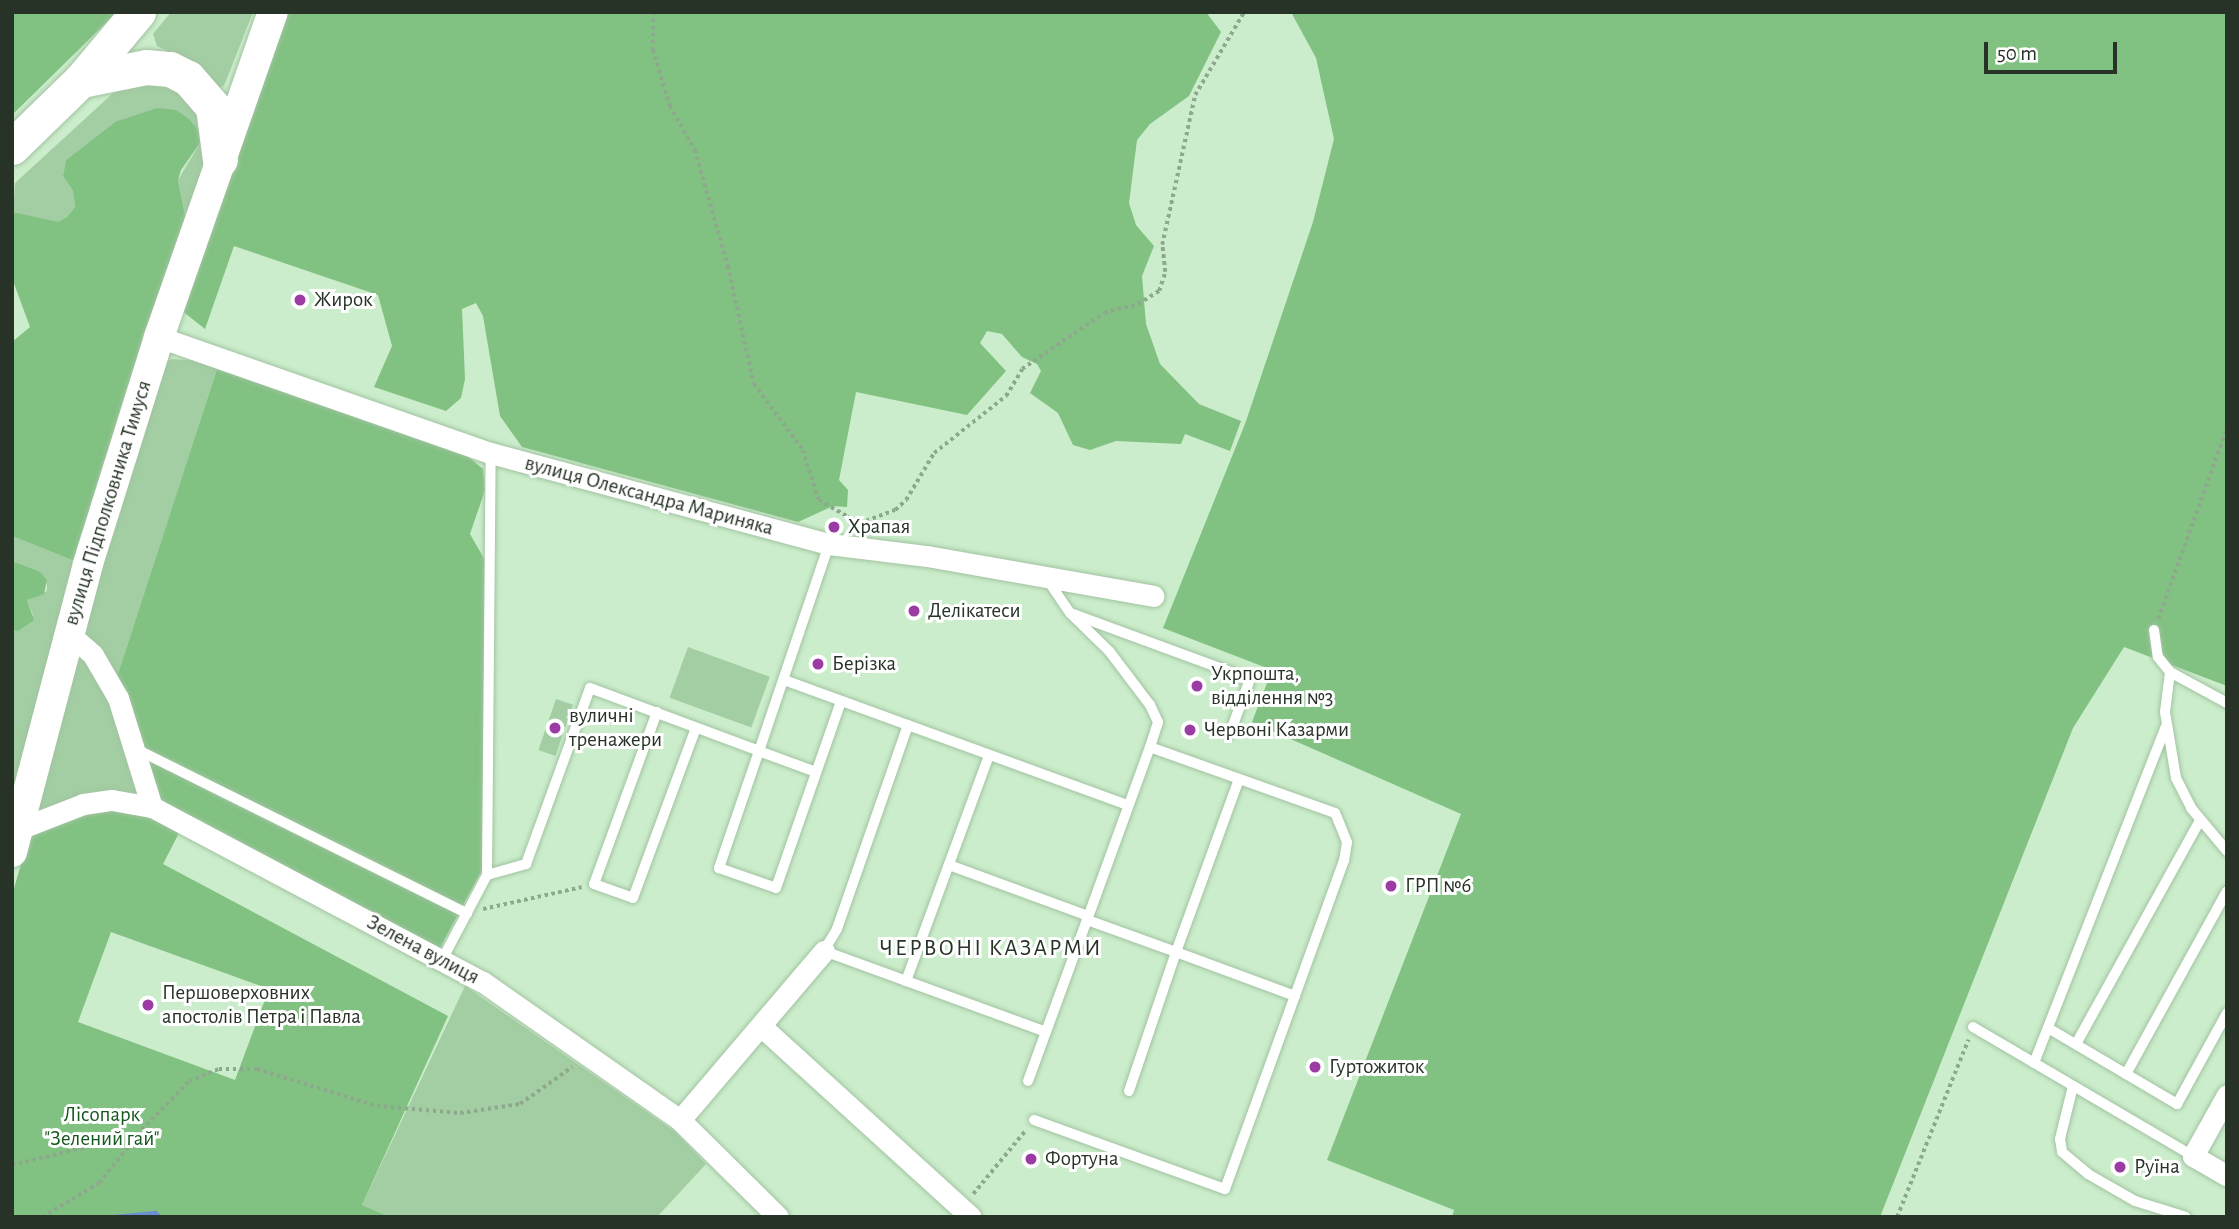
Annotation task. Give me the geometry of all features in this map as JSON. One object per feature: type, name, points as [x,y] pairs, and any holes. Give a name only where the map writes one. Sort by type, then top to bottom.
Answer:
[{"type":"highway","points":[[12,146],[81,80],[138,12]]},
{"type":"highway","points":[[81,80],[146,67],[188,78],[213,107],[219,159]]},
{"type":"main road","name":"вулиця Підполковника Тимуся","points":[[15,841],[68,633],[159,337],[219,159],[273,12]]},
{"type":"street","name":"вулиця Олександра Мариняка","points":[[159,337],[491,453],[829,544],[1154,596]]},
{"type":"street","points":[[68,633],[93,655],[111,684],[152,807]]},
{"type":"street","name":"Зелена вулиця","points":[[15,841],[64,809],[97,801],[152,807],[483,982],[680,1120],[778,1217]]},
{"type":"street","points":[[680,1120],[824,951]]},
{"type":"street","points":[[762,1027],[966,1212]]},
{"type":"street","points":[[2227,1096],[2193,1156],[2227,1176]]},
{"type":"lane","points":[[442,960],[487,875],[491,453]]},
{"type":"lane","points":[[829,544],[719,868],[776,888],[841,701]]},
{"type":"lane","points":[[1028,1081],[1157,722],[1150,705],[1109,651],[1070,613],[1047,579]]},
{"type":"lane","points":[[1070,613],[1250,679],[1230,733]]},
{"type":"lane","points":[[2154,630],[2158,657],[2170,671],[2227,703]]},
{"type":"lane","points":[[2170,671],[2166,727],[2176,778],[2200,820],[2227,851]]},
{"type":"lane","points":[[784,680],[1128,805]]},
{"type":"lane","points":[[487,875],[526,864],[590,688],[816,772]]},
{"type":"lane","points":[[657,712],[594,884],[633,898],[695,728]]},
{"type":"lane","points":[[908,725],[837,929],[824,951],[1046,1032]]},
{"type":"lane","points":[[2034,1063],[2166,727]]},
{"type":"lane","points":[[1034,1120],[1224,1189],[1344,861],[1346,829],[1335,813],[1150,747]]},
{"type":"lane","points":[[134,748],[467,913]]},
{"type":"lane","points":[[906,981],[989,755]]},
{"type":"lane","points":[[1129,1091],[1239,779]]},
{"type":"lane","points":[[2076,1044],[2200,820]]},
{"type":"lane","points":[[949,865],[1295,996]]},
{"type":"lane","points":[[2126,1074],[2227,891]]},
{"type":"lane","points":[[2048,1028],[2177,1104],[2227,1013]]},
{"type":"lane","points":[[1973,1027],[2193,1156]]},
{"type":"lane","points":[[2073,1086],[2060,1139],[2062,1152],[2088,1174],[2135,1201],[2186,1217]]},
{"type":"path","points":[[654,12],[653,50],[670,106],[695,150],[728,266],[754,383],[803,450],[819,500],[847,516],[860,548]]},
{"type":"path","points":[[860,548],[866,521],[895,510],[906,500],[934,453],[1006,396],[1022,369],[1104,313],[1138,304],[1159,291],[1165,272],[1162,244],[1195,95],[1244,12]]},
{"type":"path","points":[[2154,630],[2227,427]]},
{"type":"path","points":[[467,913],[594,884]]},
{"type":"path","points":[[1897,1217],[1973,1027]]},
{"type":"path","points":[[42,1217],[99,1183],[137,1135],[189,1081],[219,1069],[257,1069],[377,1106],[460,1113],[520,1104],[551,1086],[586,1054]]},
{"type":"path","points":[[966,1212],[1034,1120]]},
{"type":"path","points":[[12,1165],[137,1135]]},
{"type":"green space","points":[[12,12],[117,12],[12,115]]},
{"type":"green space","points":[[171,12],[253,12],[224,86],[217,88],[184,59],[157,46],[153,34]]},
{"type":"green space","points":[[283,12],[1206,12],[1221,32],[1189,96],[1150,124],[1137,140],[1129,203],[1136,225],[1154,246],[1142,276],[1146,324],[1160,364],[1199,404],[1241,421],[1230,451],[1185,434],[1181,444],[1116,441],[1090,450],[1073,445],[1058,413],[1030,393],[1041,371],[1037,364],[1022,357],[1002,334],[987,331],[980,343],[1006,371],[967,415],[856,392],[839,480],[848,490],[847,507],[833,506],[798,522],[522,447],[500,416],[483,316],[476,303],[462,309],[465,379],[461,398],[446,411],[374,387],[392,346],[378,295],[234,246],[205,329],[181,310]]},
{"type":"green space","points":[[1291,12],[2227,12],[2227,686],[2124,647],[2073,728],[1880,1217],[1452,1217],[1454,1210],[1327,1160],[1461,814],[1252,722],[1272,670],[1163,628],[1245,424],[1313,222],[1334,139],[1316,58]]},
{"type":"green space","points":[[146,80],[179,90],[200,113],[209,156],[186,221],[178,180],[200,143],[115,122],[66,160],[63,176],[73,191],[75,207],[67,217],[58,223],[13,212],[15,183],[124,83]]},
{"type":"green space","points":[[157,108],[176,110],[189,119],[199,131],[200,143],[181,170],[178,180],[186,221],[77,562],[12,536],[12,342],[30,327],[12,278],[13,212],[58,222],[67,217],[75,207],[73,191],[63,176],[66,160],[115,122]]},
{"type":"green space","points":[[163,361],[200,361],[217,369],[116,680],[78,633]]},
{"type":"green space","points":[[217,369],[460,450],[483,469],[485,490],[470,534],[486,562],[482,870],[440,948],[157,799],[116,680]]},
{"type":"green space","points":[[12,536],[77,562],[12,802],[12,630],[18,631],[33,615],[27,600],[47,591],[47,584],[39,571],[12,561]]},
{"type":"green space","points":[[12,561],[39,571],[47,580],[44,594],[27,600],[34,620],[18,631],[12,630]]},
{"type":"green space","points":[[688,647],[770,677],[751,727],[670,698]]},
{"type":"green space","points":[[75,654],[84,656],[104,686],[143,798],[32,815]]},
{"type":"green space","name":"вуличні тренажери","points":[[556,699],[573,705],[555,756],[538,750]]},
{"type":"green space","name":"Лісопарк \"Зелений гай\"","points":[[112,808],[149,815],[179,833],[163,864],[448,1016],[362,1205],[390,1217],[12,1217],[12,895],[30,834],[67,817]],"holes":[[[111,932],[269,989],[235,1080],[78,1022]]]},
{"type":"green space","points":[[465,986],[674,1131],[706,1164],[657,1217],[390,1217],[362,1205]]},
{"type":"waterway","points":[[113,1217],[155,1213],[159,1217]]},
{"type":"place","name":"Жирок","points":[[300,300]]},
{"type":"place","name":"Храпая","points":[[834,527]]},
{"type":"place","name":"Делікатеси","points":[[914,611]]},
{"type":"place","name":"Берізка","points":[[818,664]]},
{"type":"place","name":"Укрпошта, відділення №3","points":[[1197,686]]},
{"type":"place","name":"вуличні тренажери","points":[[555,728]]},
{"type":"place","name":"Червоні Казарми","points":[[1190,730]]},
{"type":"place","name":"ГРП №6","points":[[1391,886]]},
{"type":"place","name":"Першоверховних апостолів Петра і Павла","points":[[148,1005]]},
{"type":"place","name":"Гуртожиток","points":[[1315,1067]]},
{"type":"place","name":"Фортуна","points":[[1031,1159]]},
{"type":"place","name":"Руїна","points":[[2120,1167]]},
{"type":"district","name":"ЧЕРВОНІ КАЗАРМИ","points":[[991,949]]}]
